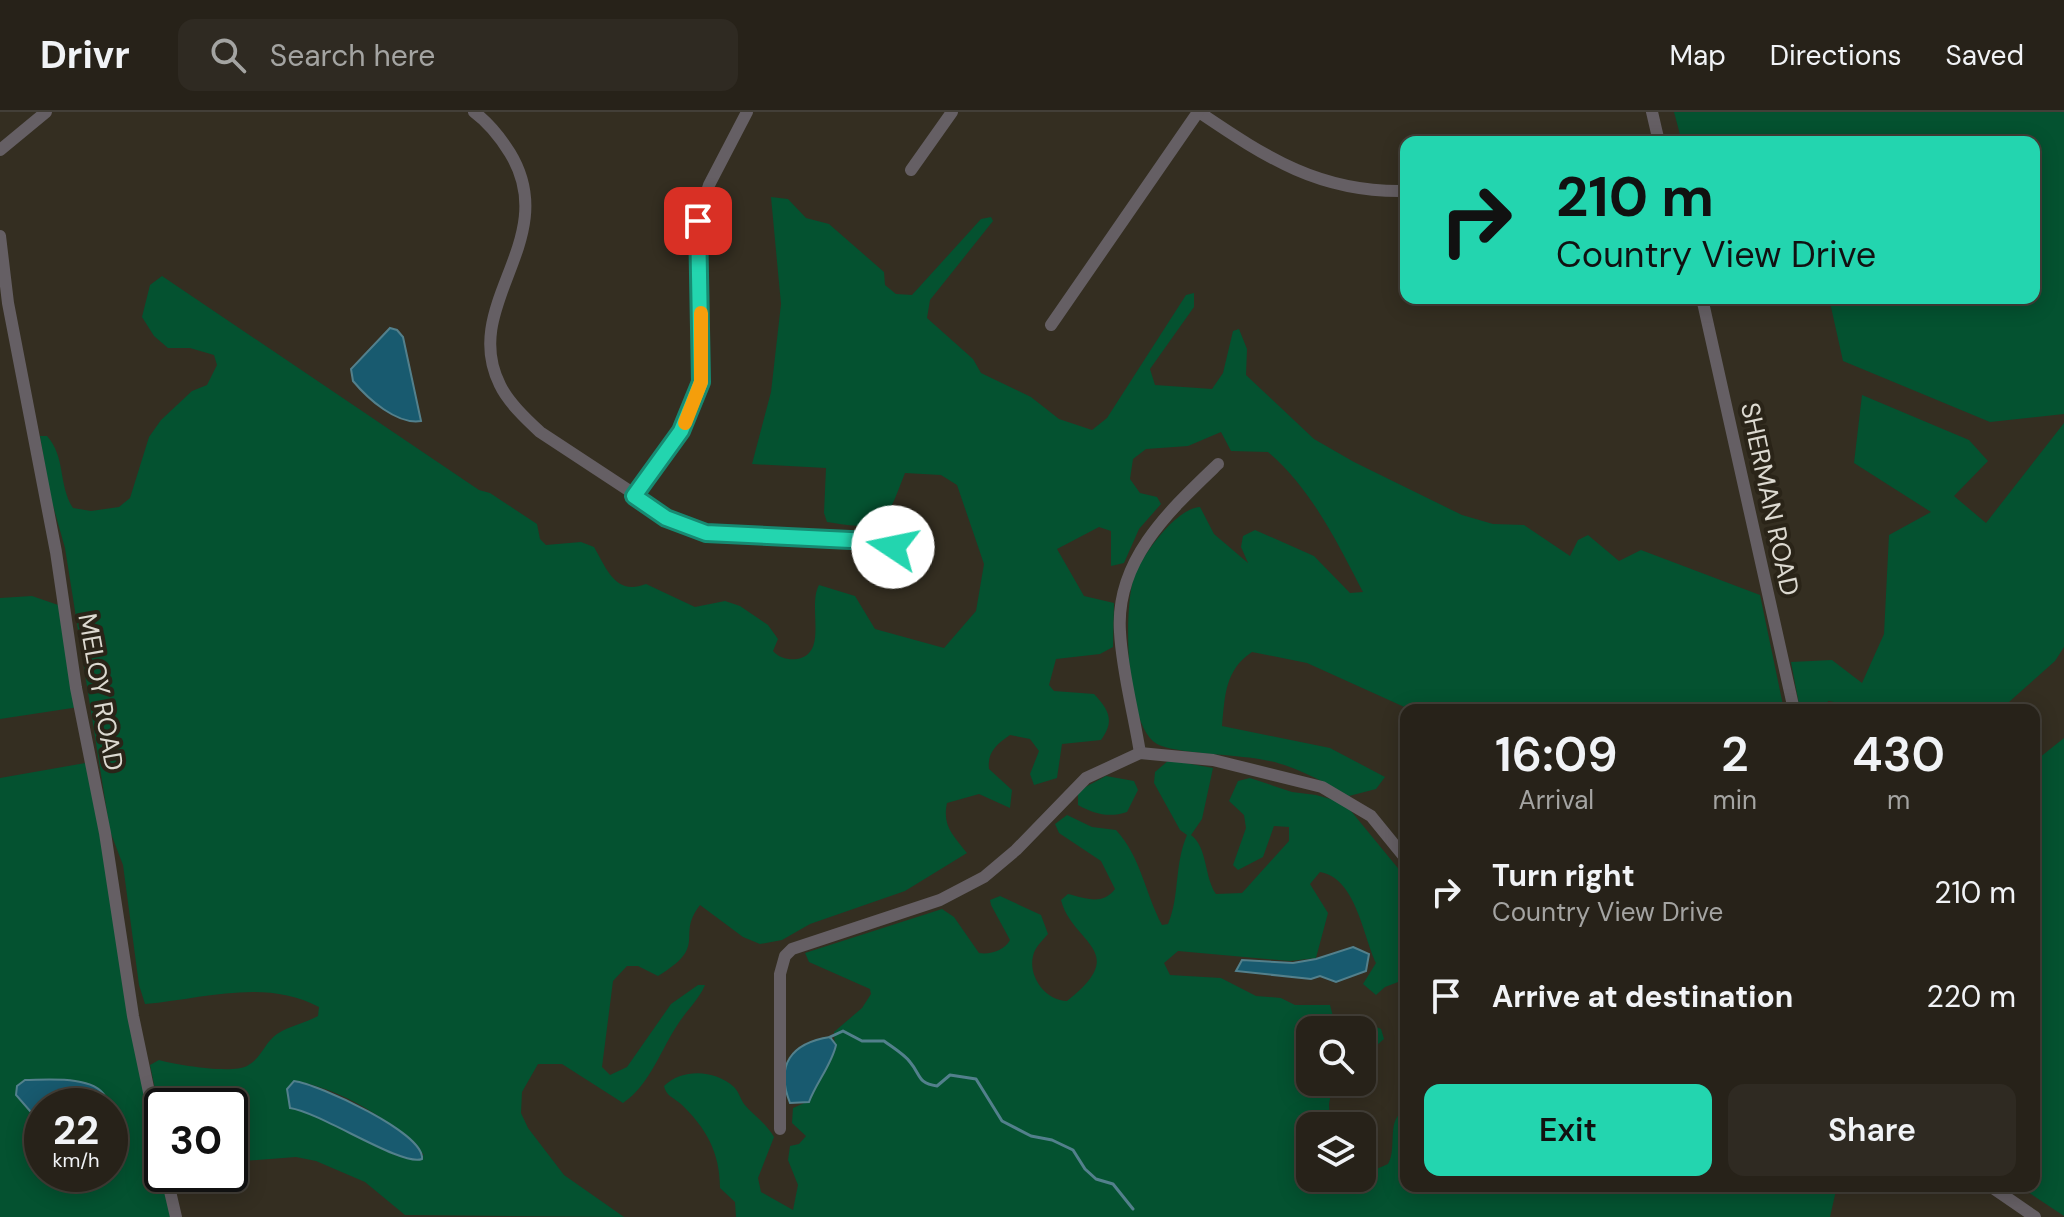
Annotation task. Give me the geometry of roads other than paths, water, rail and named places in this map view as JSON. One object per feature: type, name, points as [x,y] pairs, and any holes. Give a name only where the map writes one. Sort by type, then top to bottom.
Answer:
[{"type":"street","points":[[0,150],[46,112]]},
{"type":"street","points":[[474,112],[492,127],[516,162],[527,206],[521,244],[492,320],[490,340],[500,385],[540,432],[666,518],[706,533],[892,542]]},
{"type":"street","points":[[634,496],[681,431],[698,394],[703,363],[698,221],[709,185],[747,112]]},
{"type":"street","points":[[911,170],[952,112]]},
{"type":"street","points":[[1051,325],[1198,112],[1260,153],[1312,178],[1352,187],[1400,191]]},
{"type":"street","points":[[1652,112],[1658,136]]},
{"type":"street","name":"MELOY ROAD","points":[[0,236],[8,303],[56,552],[76,688],[105,833],[133,1016],[148,1088]]},
{"type":"street","points":[[0,315],[8,303]]},
{"type":"street","name":"SHERMAN ROAD","points":[[1703,304],[1793,704]]},
{"type":"street","points":[[1140,753],[1120,630],[1125,586],[1154,529],[1218,464]]},
{"type":"street","points":[[780,1129],[780,974],[785,956],[792,949],[825,935],[940,900],[984,877],[1016,850],[1086,778],[1140,753],[1213,760],[1322,787],[1371,816],[1400,852]]},
{"type":"street","points":[[170,1192],[176,1217]]},
{"type":"street","points":[[1999,1192],[2035,1217]]},
{"type":"water","points":[[390,328],[403,337],[421,421],[393,415],[375,403],[353,381],[351,369]]},
{"type":"water","points":[[1353,947],[1369,954],[1366,971],[1336,982],[1320,976],[1311,979],[1236,971],[1242,960],[1293,963]]},
{"type":"water","points":[[830,1037],[836,1045],[834,1052],[809,1102],[790,1103],[784,1078],[790,1058],[805,1044]]},
{"type":"water","points":[[25,1080],[56,1080],[80,1082],[97,1088],[24,1088],[24,1104],[16,1095],[17,1086]]},
{"type":"water","points":[[294,1081],[368,1111],[407,1136],[418,1148],[422,1159],[397,1155],[290,1108],[287,1089]]},
{"type":"waterway","points":[[830,1037],[843,1031],[862,1041],[884,1041],[905,1056],[923,1081],[931,1085],[937,1086],[950,1075],[976,1079],[1002,1121],[1031,1136],[1052,1140],[1073,1150],[1085,1169],[1096,1179],[1113,1184],[1133,1209]]}]
